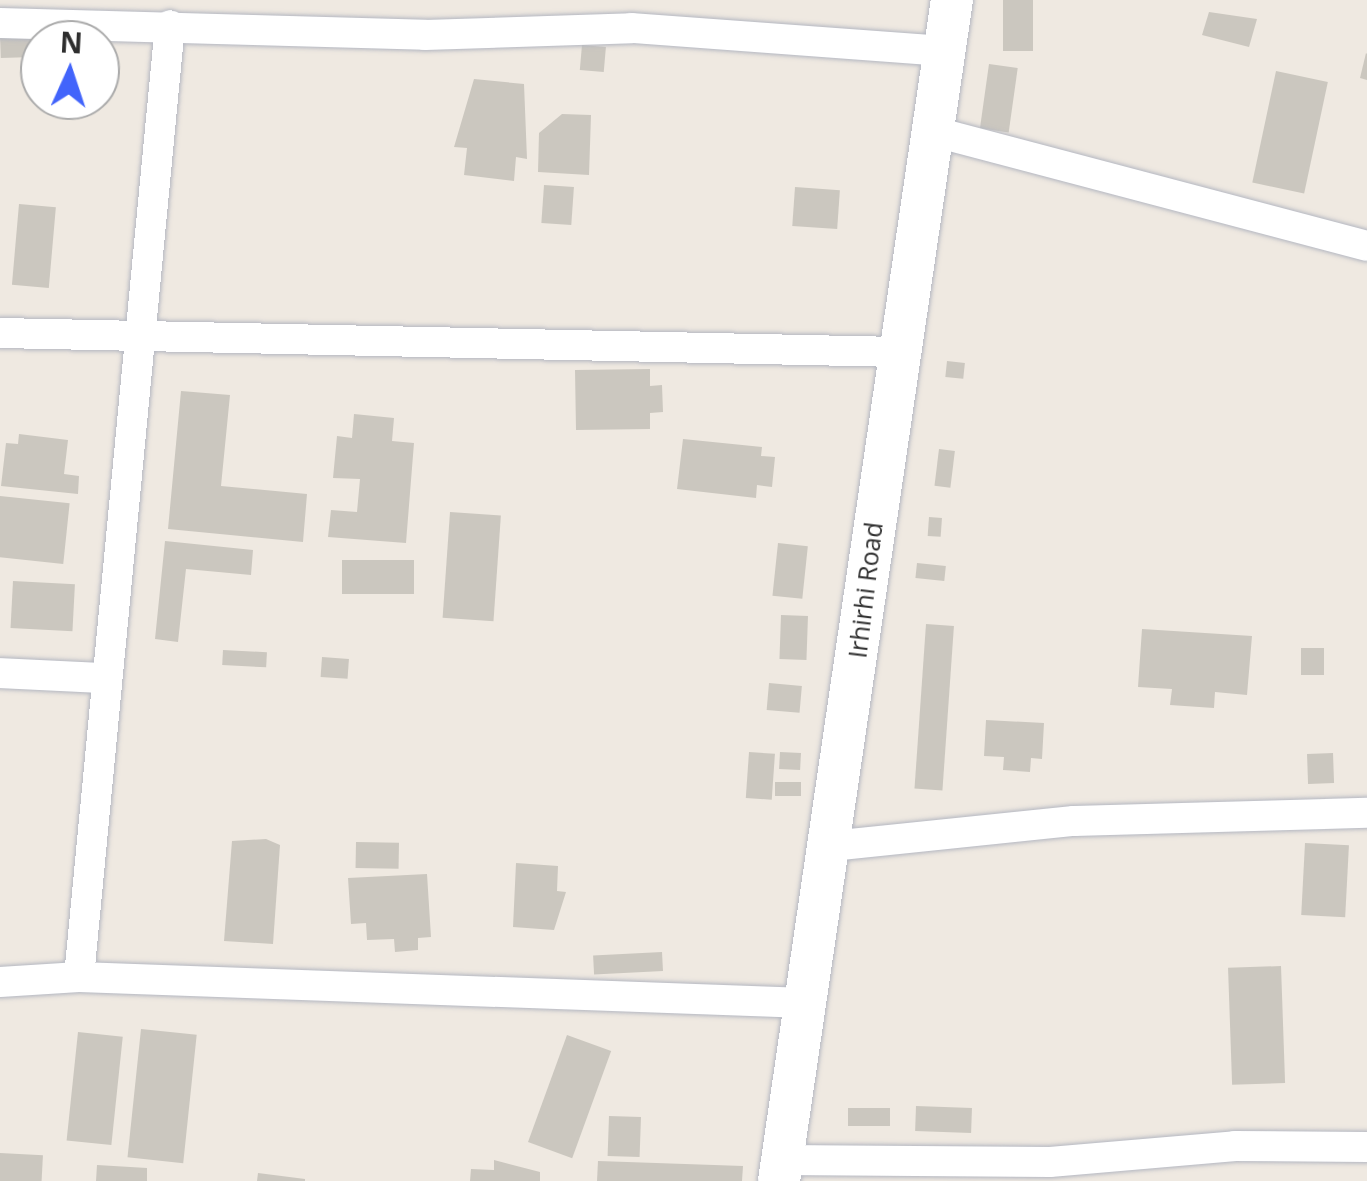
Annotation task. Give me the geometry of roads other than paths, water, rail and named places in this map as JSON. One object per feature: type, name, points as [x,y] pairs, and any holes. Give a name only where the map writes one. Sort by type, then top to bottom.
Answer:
[{"type":"street","name":"Irhirhi Road","points":[[780,1171],[831,846],[928,130],[946,51],[952,0]]},
{"type":"street","points":[[0,23],[425,35],[632,28],[946,51]]},
{"type":"street","points":[[79,977],[102,678],[170,25]]},
{"type":"street","points":[[928,130],[1367,246]]},
{"type":"street","points":[[0,333],[896,352]]},
{"type":"street","points":[[0,673],[102,678]]},
{"type":"street","points":[[831,846],[1074,822],[1367,812]]},
{"type":"street","points":[[0,982],[79,977],[808,1003]]},
{"type":"street","points":[[780,1171],[1050,1162],[1234,1146],[1367,1147]]}]
